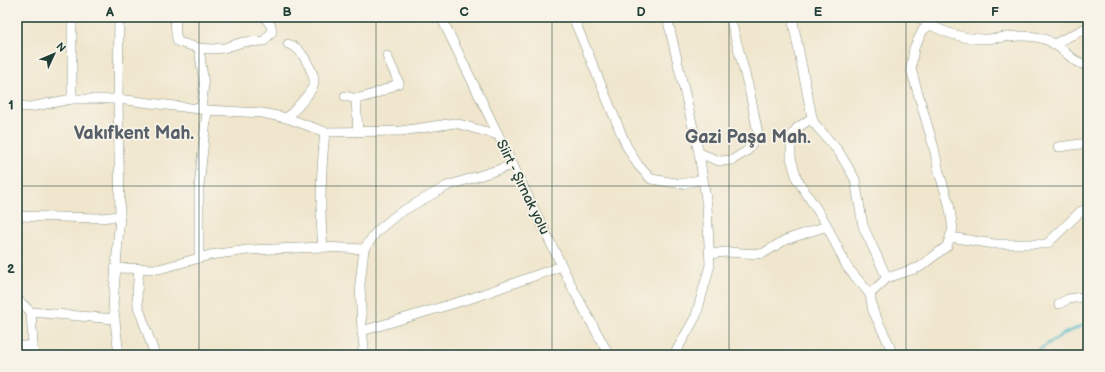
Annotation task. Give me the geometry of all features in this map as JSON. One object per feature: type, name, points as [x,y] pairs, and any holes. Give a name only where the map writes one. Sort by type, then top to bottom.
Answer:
[{"type":"street","points":[[72,17],[72,98]]},
{"type":"street","points":[[118,17],[120,216],[113,304],[119,355]]},
{"type":"street","points":[[175,17],[178,42],[199,48],[224,48],[243,42],[264,41],[272,32],[271,26],[265,17]]},
{"type":"street","name":"Siirt - Şırnak yolu","points":[[441,17],[573,289],[609,355]]},
{"type":"street","points":[[573,17],[626,145],[638,165],[651,179],[682,184],[703,179]]},
{"type":"street","points":[[667,17],[699,153],[707,206],[710,254],[710,265],[696,316],[674,355]]},
{"type":"street","points":[[699,153],[719,161],[732,160],[748,151],[758,134],[750,93],[730,17]]},
{"type":"street","points":[[792,17],[813,122],[839,152],[854,179],[863,226],[887,278]]},
{"type":"street","points":[[918,17],[930,25],[959,37],[984,39],[1025,36],[1045,39],[1080,64],[1088,66]]},
{"type":"street","points":[[870,294],[887,278],[920,267],[947,246],[953,229],[949,204],[911,69],[914,48],[923,30],[930,25]]},
{"type":"street","points":[[1054,44],[1088,26]]},
{"type":"street","points":[[288,44],[295,45],[306,61],[314,84],[311,91],[288,118]]},
{"type":"street","points":[[199,48],[204,85],[204,110],[199,187],[199,258]]},
{"type":"street","points":[[346,96],[356,98],[380,92],[399,84],[386,56]]},
{"type":"street","points":[[17,106],[30,107],[72,98],[118,99],[204,110],[262,113],[288,118],[325,132],[401,132],[455,123],[498,135]]},
{"type":"street","points":[[356,98],[358,132]]},
{"type":"street","points":[[812,118],[797,128],[791,138],[792,158],[797,179],[827,226],[847,267],[870,294],[873,312],[889,344],[892,355]]},
{"type":"street","points":[[323,247],[320,220],[325,132]]},
{"type":"street","points":[[1058,147],[1088,143]]},
{"type":"street","points":[[361,355],[364,347],[360,284],[364,249],[377,231],[399,213],[447,186],[512,165]]},
{"type":"street","points":[[950,237],[994,244],[1047,244],[1081,211],[1088,210]]},
{"type":"street","points":[[17,216],[100,218],[120,216]]},
{"type":"street","points":[[710,254],[725,252],[762,254],[785,240],[827,226]]},
{"type":"street","points":[[115,268],[159,268],[210,255],[248,250],[323,247],[364,249]]},
{"type":"street","points":[[362,330],[472,298],[562,266]]},
{"type":"street","points":[[139,268],[137,292],[138,306],[155,355]]},
{"type":"street","points":[[1059,304],[1068,300],[1088,296]]},
{"type":"street","points":[[17,299],[31,312],[115,319]]},
{"type":"street","points":[[31,312],[33,355]]},
{"type":"street","points":[[17,347],[33,345]]},
{"type":"waterway","points":[[1031,355],[1063,334],[1088,323]]},
{"type":"district","name":"Vakıfkent Mah.","points":[[134,133]]},
{"type":"district","name":"Gazi Paşa Mah.","points":[[748,137]]}]
